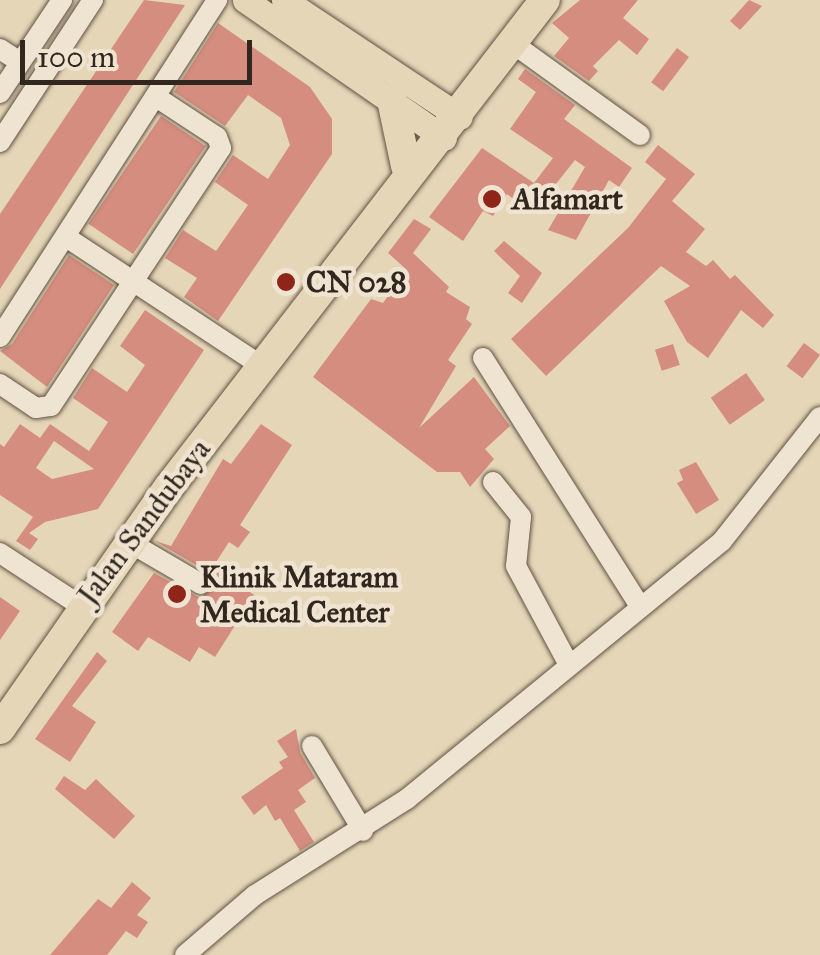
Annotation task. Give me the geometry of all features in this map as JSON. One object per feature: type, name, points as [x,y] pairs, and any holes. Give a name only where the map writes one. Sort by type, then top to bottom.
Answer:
[{"type":"highway","name":"Jalan Sandubaya","points":[[0,729],[81,606],[541,0]]},
{"type":"highway","name":"Jalan Sandubaya","points":[[296,320],[310,291],[406,166],[515,45],[541,0]]},
{"type":"highway","points":[[392,100],[406,166]]},
{"type":"main road","points":[[245,0],[392,100],[447,124]]},
{"type":"main road","points":[[284,0],[447,124]]},
{"type":"street","points":[[0,93],[62,0]]},
{"type":"street","points":[[0,142],[94,0]]},
{"type":"street","points":[[0,336],[217,0]]},
{"type":"street","points":[[515,45],[640,135]]},
{"type":"street","points":[[0,48],[20,62]]},
{"type":"street","points":[[0,384],[36,408],[52,406],[221,148],[217,137],[156,97]]},
{"type":"street","points":[[66,236],[262,366]]},
{"type":"street","points":[[482,358],[640,606]]},
{"type":"street","points":[[185,955],[255,895],[363,831],[739,524],[820,417]]},
{"type":"street","points":[[494,482],[520,517],[516,566],[568,663]]},
{"type":"street","points":[[129,542],[202,584]]},
{"type":"street","points":[[0,552],[81,606]]},
{"type":"street","points":[[312,746],[363,831]]},
{"type":"building","points":[[144,0],[185,5],[0,289],[0,214]]},
{"type":"building","points":[[580,0],[638,0],[623,18],[649,39],[637,55],[619,40],[593,66],[598,71],[589,81],[554,56],[569,38],[552,23]]},
{"type":"building","points":[[749,0],[762,6],[740,30],[730,21]]},
{"type":"building","points":[[218,23],[310,87],[332,119],[332,154],[218,321],[184,297],[197,278],[165,258],[183,230],[216,251],[248,205],[215,182],[233,155],[268,179],[290,145],[281,118],[248,95],[225,126],[174,92]]},
{"type":"building","points":[[677,48],[689,57],[663,91],[651,82]]},
{"type":"building","points":[[525,69],[575,105],[564,119],[632,168],[619,187],[609,180],[576,240],[548,230],[585,167],[575,160],[532,214],[507,194],[493,216],[483,211],[463,241],[429,217],[482,148],[534,183],[553,158],[510,129],[536,92],[518,79]]},
{"type":"building","points":[[161,116],[206,146],[133,254],[88,224]]},
{"type":"building","points":[[658,145],[695,174],[672,201],[705,229],[686,252],[706,266],[713,260],[730,279],[735,275],[774,315],[763,328],[741,310],[708,358],[687,342],[664,301],[690,286],[661,266],[546,376],[511,339],[628,228],[666,179],[645,162]]},
{"type":"building","points":[[414,219],[431,229],[413,253],[449,287],[446,292],[470,307],[466,319],[472,324],[448,360],[456,366],[419,428],[474,377],[510,426],[485,449],[494,459],[470,487],[460,472],[437,472],[313,377],[371,299],[383,303],[407,270],[388,253]]},
{"type":"building","points":[[504,241],[542,273],[522,303],[508,293],[520,276],[494,251]]},
{"type":"building","points":[[69,255],[114,285],[47,387],[0,351],[12,344]]},
{"type":"building","points":[[145,310],[204,350],[98,509],[45,522],[29,533],[38,539],[30,550],[16,541],[33,517],[0,495],[0,444],[4,447],[20,424],[40,438],[50,424],[89,451],[108,422],[73,398],[92,368],[127,392],[145,365],[120,346]],"holes":[[[54,441],[94,469],[52,479],[36,468]]]},
{"type":"building","points":[[804,343],[820,355],[803,378],[787,366]]},
{"type":"building","points":[[673,344],[680,365],[662,371],[655,350]]},
{"type":"building","points":[[746,373],[765,400],[730,425],[711,398]]},
{"type":"building","points":[[261,424],[292,445],[240,525],[250,532],[238,548],[229,542],[213,567],[263,601],[251,618],[243,613],[215,657],[199,647],[190,662],[148,637],[138,651],[112,632],[154,573],[200,598],[215,585],[208,572],[155,541],[171,546],[223,459],[231,464]]},
{"type":"building","points":[[696,462],[719,500],[696,514],[677,483],[683,480],[679,470]]},
{"type":"building","points":[[0,597],[20,611],[0,640]]},
{"type":"building","points":[[97,652],[107,661],[72,706],[96,722],[70,762],[35,739]]},
{"type":"building","points":[[296,729],[300,752],[315,778],[298,790],[306,802],[294,810],[314,842],[300,851],[280,818],[275,821],[266,805],[254,815],[241,797],[283,768],[279,762],[288,757],[277,741]]},
{"type":"building","points":[[64,776],[85,790],[96,779],[135,816],[114,839],[55,789]]},
{"type":"building","points":[[132,882],[151,898],[137,915],[148,922],[137,938],[126,931],[107,955],[50,955],[98,899],[111,908]]},
{"type":"place","name":"Alfamart","points":[[492,199]]},
{"type":"place","name":"CN 028","points":[[286,282]]},
{"type":"place","name":"Klinik Mataram Medical Center","points":[[177,594]]}]
